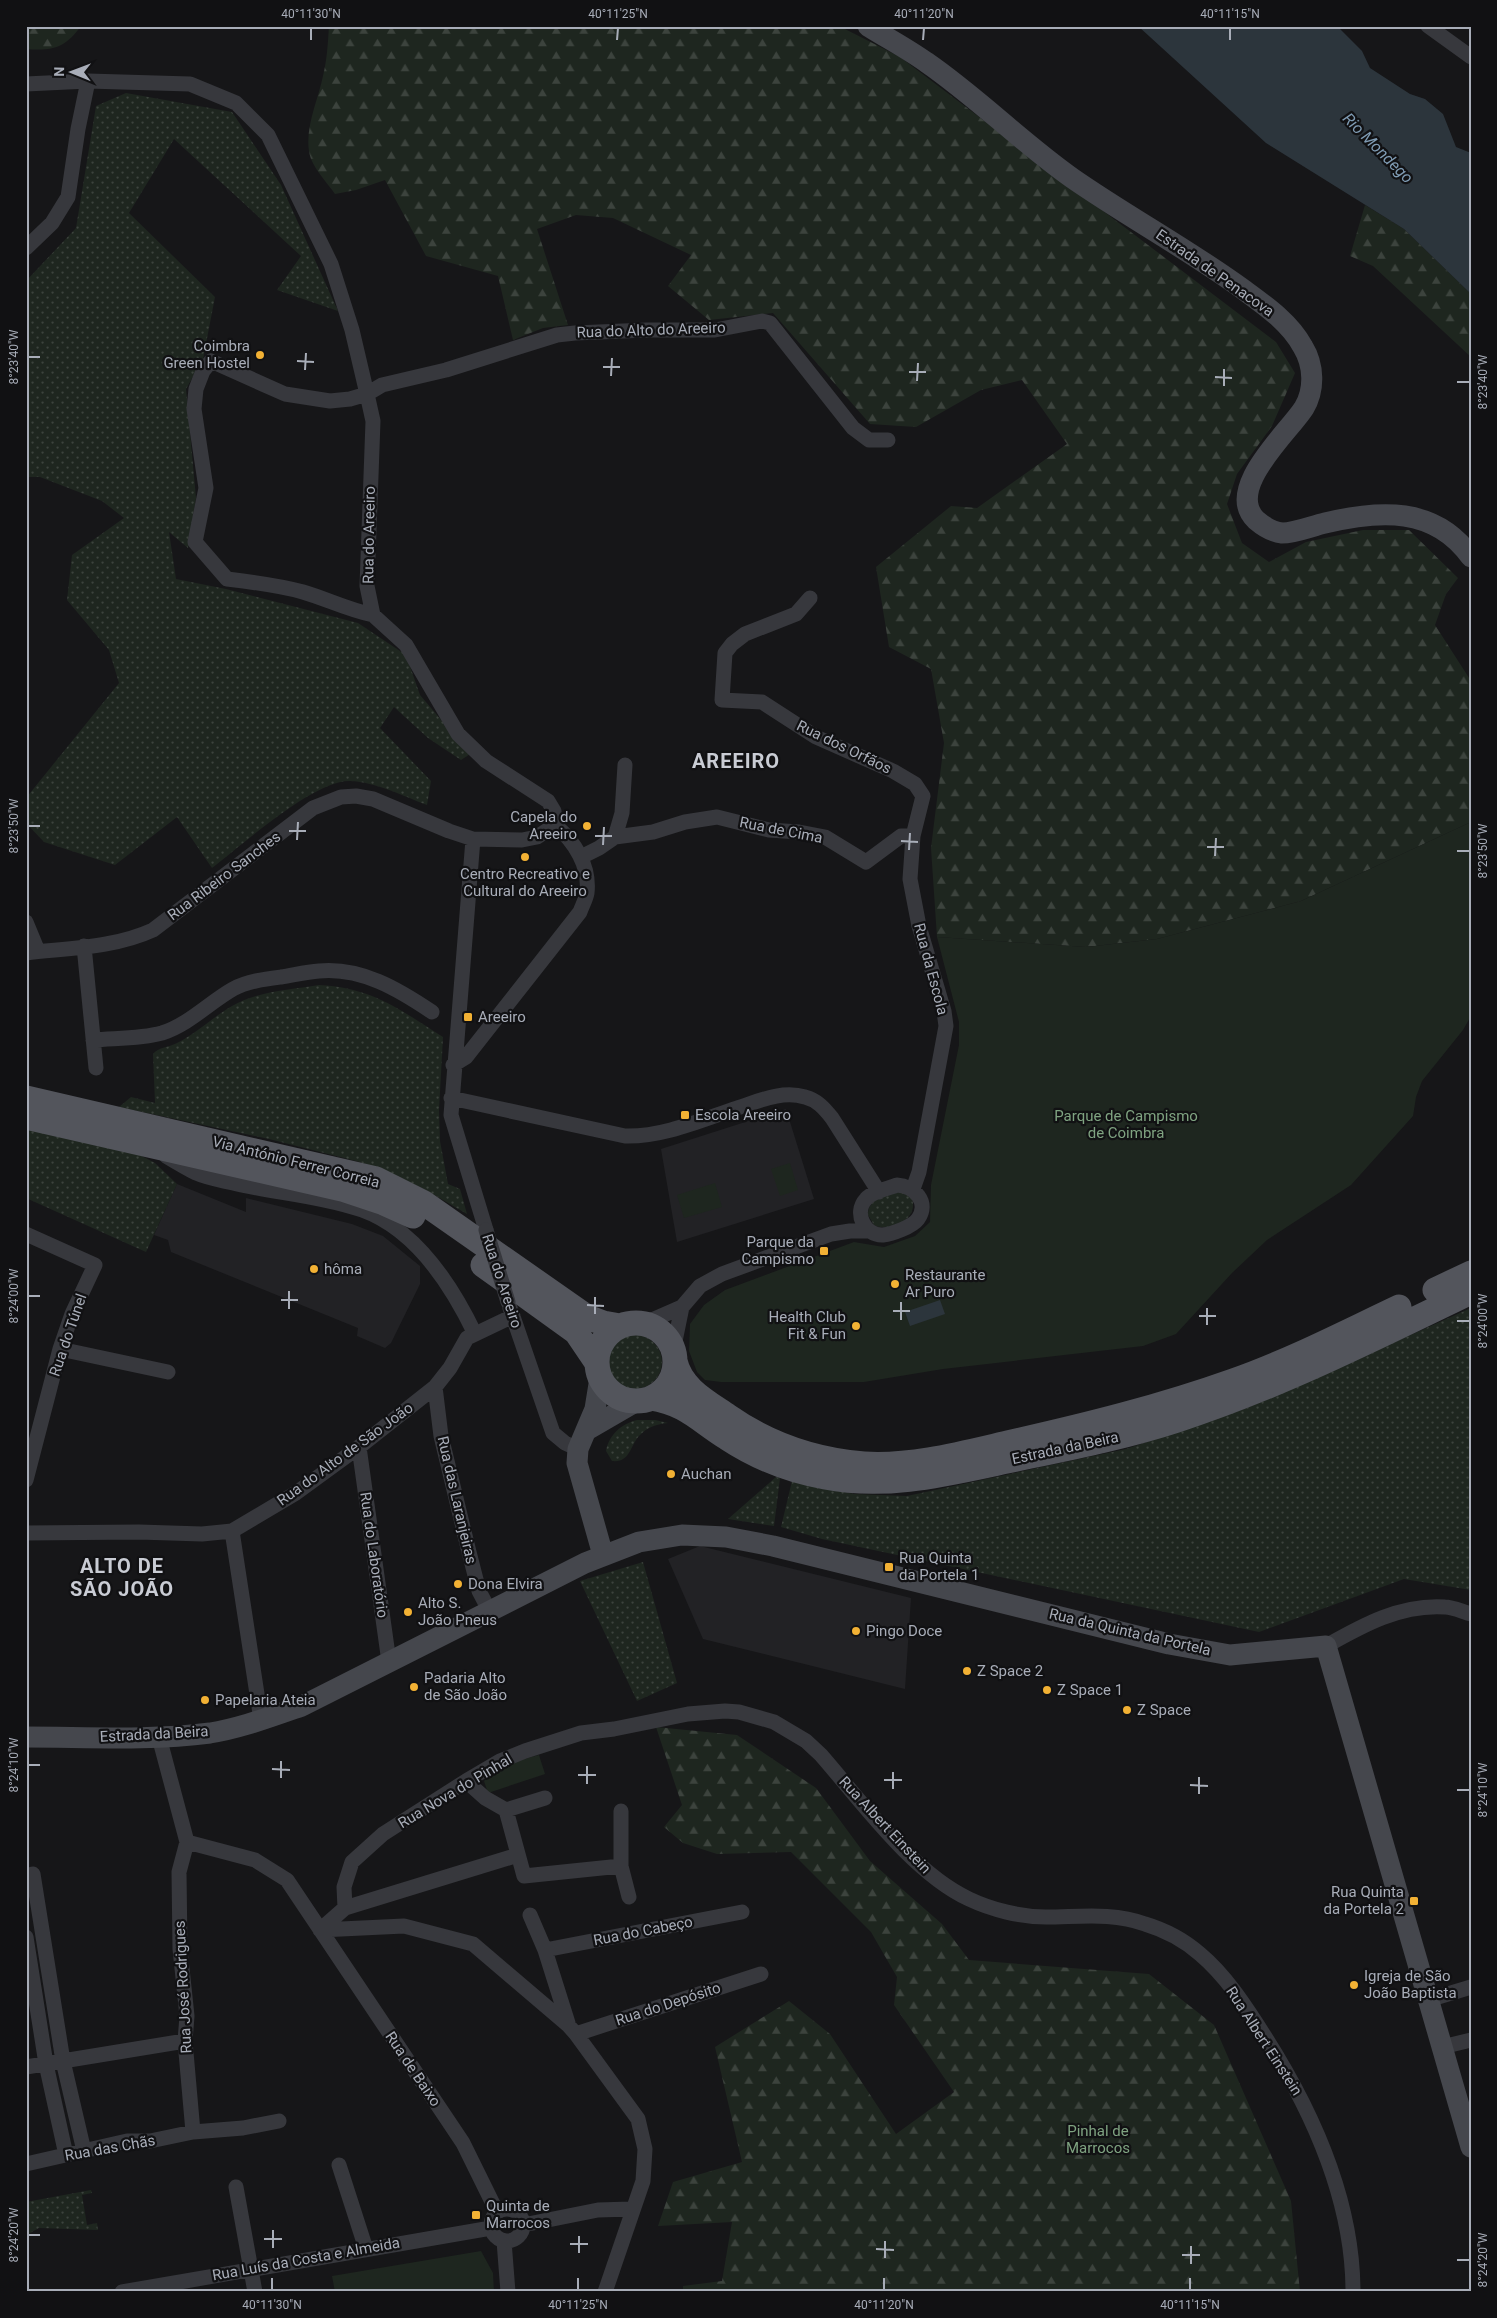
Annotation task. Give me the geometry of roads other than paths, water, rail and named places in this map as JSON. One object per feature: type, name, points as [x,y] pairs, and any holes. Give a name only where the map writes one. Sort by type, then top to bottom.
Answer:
[{"type":"main road","name":"Via António Ferrer Correia","points":[[26,1098],[376,1179],[424,1203],[587,1317],[603,1323],[631,1325]]},
{"type":"main road","name":"Via António Ferrer Correia","points":[[26,1117],[342,1189],[384,1202],[416,1218],[576,1332],[598,1370]]},
{"type":"main road","name":"Estrada da Beira","points":[[674,1356],[678,1374],[692,1391],[746,1428],[780,1444],[813,1456],[846,1462],[884,1464],[918,1461],[1152,1409],[1234,1381],[1351,1330],[1471,1273]]},
{"type":"main road","name":"Estrada da Beira","points":[[644,1399],[682,1406],[743,1448],[808,1473],[833,1478],[882,1482],[920,1479],[1104,1441],[1178,1420],[1290,1378],[1471,1292]]},
{"type":"main road","points":[[631,1325],[652,1327],[663,1334],[674,1356],[672,1376],[664,1389],[644,1399],[622,1398],[615,1394],[609,1390],[598,1370],[599,1348],[603,1341],[608,1335],[631,1325]]},
{"type":"street","name":"Estrada de Penacova","points":[[868,26],[927,62],[1072,178],[1221,273],[1278,316],[1303,346],[1310,361],[1312,379],[1310,393],[1304,407],[1269,451],[1252,477],[1248,504],[1254,518],[1273,530],[1283,533],[1353,516],[1394,513],[1413,517],[1446,531],[1462,545],[1471,557]]},
{"type":"street","points":[[1428,26],[1471,57]]},
{"type":"street","points":[[26,84],[88,82],[78,129],[68,197],[52,223],[26,248]]},
{"type":"street","name":"Rua do Areeiro","points":[[88,82],[190,84],[236,103],[268,135],[331,264],[352,330],[373,421],[367,586],[372,615]]},
{"type":"street","name":"Rua do Alto do Areeiro","points":[[372,615],[351,610],[304,592],[227,579],[195,542],[206,488],[194,409],[196,389],[203,371],[211,361],[284,394],[330,401],[350,399],[367,394],[382,385],[446,370],[557,335],[574,332],[715,330],[762,321],[770,323],[853,428],[869,440],[888,440]]},
{"type":"street","name":"Rua dos Orfãos","points":[[810,598],[796,614],[745,634],[725,652],[722,700],[762,702],[816,737],[894,771],[915,784],[923,796],[913,836]]},
{"type":"street","points":[[372,615],[406,645],[458,734],[486,761],[548,801],[554,811],[555,825],[569,837],[581,857],[587,894],[580,912],[466,1057],[453,1065]]},
{"type":"street","points":[[615,836],[622,813],[625,765]]},
{"type":"street","name":"Rua Ribeiro Sanches","points":[[32,952],[128,940],[153,930],[313,808],[340,797],[356,796],[373,799],[449,832],[473,839],[522,840],[537,837],[555,825]]},
{"type":"street","name":"Rua de Cima","points":[[581,857],[599,848],[615,836],[653,832],[685,822],[718,817],[770,830],[799,832],[825,837],[866,862],[901,836],[913,836]]},
{"type":"street","name":"Rua da Escola","points":[[913,836],[910,879],[913,901],[944,1012],[946,1026],[919,1172],[913,1189]]},
{"type":"street","name":"Rua do Areeiro","points":[[473,839],[453,1065],[451,1115],[454,1132],[553,1433],[565,1443],[578,1449]]},
{"type":"street","points":[[26,922],[32,952]]},
{"type":"street","points":[[84,946],[96,1068]]},
{"type":"street","points":[[93,1040],[144,1036],[163,1032],[184,1022],[236,988],[259,980],[320,971],[343,971],[376,980],[402,992],[432,1012]]},
{"type":"street","points":[[451,1098],[625,1136],[638,1136],[686,1125],[774,1096],[805,1097],[824,1108],[879,1192]]},
{"type":"street","name":"Via António Ferrer Correia","points":[[154,1145],[165,1155],[208,1177],[255,1188],[336,1202],[365,1211],[381,1220],[405,1235],[428,1258],[461,1306],[475,1334]]},
{"type":"street","points":[[631,1325],[682,1307],[700,1286],[722,1274],[831,1234],[869,1231],[885,1235],[911,1225],[918,1219],[921,1203],[913,1189],[897,1185],[879,1192],[864,1201],[861,1208],[831,1234]]},
{"type":"street","points":[[861,1208],[863,1225],[869,1231]]},
{"type":"street","name":"Rua do Túnel","points":[[26,1234],[95,1265],[72,1314],[60,1349],[26,1480]]},
{"type":"street","points":[[674,1356],[682,1307]]},
{"type":"street","name":"Rua do Alto de São João","points":[[26,1533],[140,1532],[202,1534],[232,1531],[296,1493],[359,1448],[435,1387],[450,1368],[461,1345],[467,1338],[511,1309]]},
{"type":"street","points":[[60,1349],[168,1372]]},
{"type":"street","points":[[598,1370],[595,1408],[578,1449],[578,1463],[580,1479],[603,1555]]},
{"type":"street","name":"Rua das Laranjeiras","points":[[435,1387],[441,1436],[469,1552],[479,1591],[489,1610]]},
{"type":"street","points":[[587,1430],[605,1417],[644,1399]]},
{"type":"street","name":"Rua do Laboratório","points":[[359,1448],[389,1662]]},
{"type":"street","points":[[232,1531],[261,1720]]},
{"type":"street","name":"Rua da Quinta da Portela","points":[[603,1555],[659,1538],[682,1535],[726,1537],[984,1597],[1178,1646],[1230,1655],[1326,1646]]},
{"type":"street","name":"Estrada da Beira","points":[[26,1737],[159,1737],[211,1732],[261,1720],[302,1706],[489,1610],[603,1555]]},
{"type":"street","points":[[1471,1614],[1446,1607],[1406,1609],[1365,1624],[1326,1646],[1471,2147]]},
{"type":"street","name":"Rua Albert Einstein","points":[[614,1730],[666,1718],[725,1711],[748,1714],[774,1722],[806,1741],[821,1755],[919,1865],[940,1882],[969,1899],[995,1909],[1029,1916],[1098,1916],[1144,1923],[1166,1932],[1200,1954],[1249,2011],[1285,2067],[1302,2099],[1322,2145],[1345,2216],[1351,2247],[1353,2292]]},
{"type":"street","name":"Rua Nova do Pinhal","points":[[345,1908],[344,1887],[352,1862],[383,1834],[500,1761],[581,1733],[614,1730]]},
{"type":"street","points":[[159,1737],[186,1842]]},
{"type":"street","points":[[466,1781],[485,1798],[506,1810],[524,1876],[621,1866]]},
{"type":"street","points":[[506,1810],[545,1798]]},
{"type":"street","points":[[621,1811],[621,1866],[629,1897]]},
{"type":"street","name":"Rua de Baixo","points":[[186,1842],[255,1860],[287,1880],[463,2143],[497,2212]]},
{"type":"street","name":"Rua José Rodrigues","points":[[186,1842],[179,1872],[180,1948],[187,2016],[185,2041],[193,2132]]},
{"type":"street","points":[[320,1930],[345,1908],[518,1855]]},
{"type":"street","points":[[26,1876],[33,1874],[63,2061],[84,2151]]},
{"type":"street","name":"Rua do Cabeço","points":[[545,1950],[742,1912]]},
{"type":"street","points":[[530,1915],[545,1950],[572,2029]]},
{"type":"street","points":[[320,1930],[404,1926],[473,1944],[572,2029],[638,2119],[645,2149],[642,2181],[631,2209],[605,2292]]},
{"type":"street","points":[[26,1937],[46,2064],[66,2155]]},
{"type":"street","name":"Rua do Depósito","points":[[572,2029],[761,1974]]},
{"type":"street","points":[[1428,2000],[1471,1988]]},
{"type":"street","points":[[1442,2047],[1471,2040]]},
{"type":"street","points":[[26,2067],[185,2041]]},
{"type":"street","name":"Rua das Chãs","points":[[26,2164],[127,2142],[150,2141],[193,2132],[243,2128],[279,2121]]},
{"type":"street","points":[[339,2165],[366,2249]]},
{"type":"street","points":[[236,2187],[255,2292]]},
{"type":"street","points":[[506,2209],[516,2212],[522,2225],[517,2237],[504,2241],[495,2237],[491,2228],[492,2219],[497,2212],[506,2209]]},
{"type":"street","points":[[522,2225],[598,2210],[631,2209]]},
{"type":"street","name":"Rua Luís da Costa e Almeida","points":[[122,2292],[491,2228]]},
{"type":"street","points":[[504,2241],[508,2292]]},
{"type":"water","name":"Rio Mondego","points":[[1138,26],[1337,26],[1362,51],[1370,68],[1410,94],[1425,99],[1443,114],[1456,147],[1471,153],[1471,294],[1404,229],[1266,143]]},
{"type":"water","points":[[940,1300],[945,1314],[910,1326],[905,1312]]},
{"type":"place","name":"Coimbra Green Hostel","points":[[260,355]]},
{"type":"place","name":"Capela do Areeiro","points":[[587,826]]},
{"type":"place","name":"Centro Recreativo e Cultural do Areeiro","points":[[525,857]]},
{"type":"place","name":"Areeiro","points":[[468,1017]]},
{"type":"place","name":"Escola Areeiro","points":[[685,1115]]},
{"type":"place","name":"Parque da Campismo","points":[[824,1251]]},
{"type":"place","name":"hôma","points":[[314,1269]]},
{"type":"place","name":"Restaurante Ar Puro","points":[[895,1284]]},
{"type":"place","name":"Health Club Fit & Fun","points":[[856,1326]]},
{"type":"place","name":"Auchan","points":[[671,1474]]},
{"type":"place","name":"Rua Quinta da Portela 1","points":[[889,1567]]},
{"type":"place","name":"Dona Elvira","points":[[458,1584]]},
{"type":"place","name":"Alto S. João Pneus","points":[[408,1612]]},
{"type":"place","name":"Pingo Doce","points":[[856,1631]]},
{"type":"place","name":"Z Space 2","points":[[967,1671]]},
{"type":"place","name":"Padaria Alto de São João","points":[[414,1687]]},
{"type":"place","name":"Z Space 1","points":[[1047,1690]]},
{"type":"place","name":"Papelaria Ateia","points":[[205,1700]]},
{"type":"place","name":"Z Space","points":[[1127,1710]]},
{"type":"place","name":"Rua Quinta da Portela 2","points":[[1414,1901]]},
{"type":"place","name":"Igreja de São João Baptista","points":[[1354,1985]]},
{"type":"place","name":"Quinta de Marrocos","points":[[476,2215]]},
{"type":"district","name":"AREEIRO","points":[[736,761]]},
{"type":"district","name":"ALTO DE SÃO JOÃO","points":[[122,1578]]},
{"type":"park label","name":"Parque de Campismo de Coimbra","points":[[1126,1124]]},
{"type":"park label","name":"Pinhal de Marrocos","points":[[1098,2140]]}]
